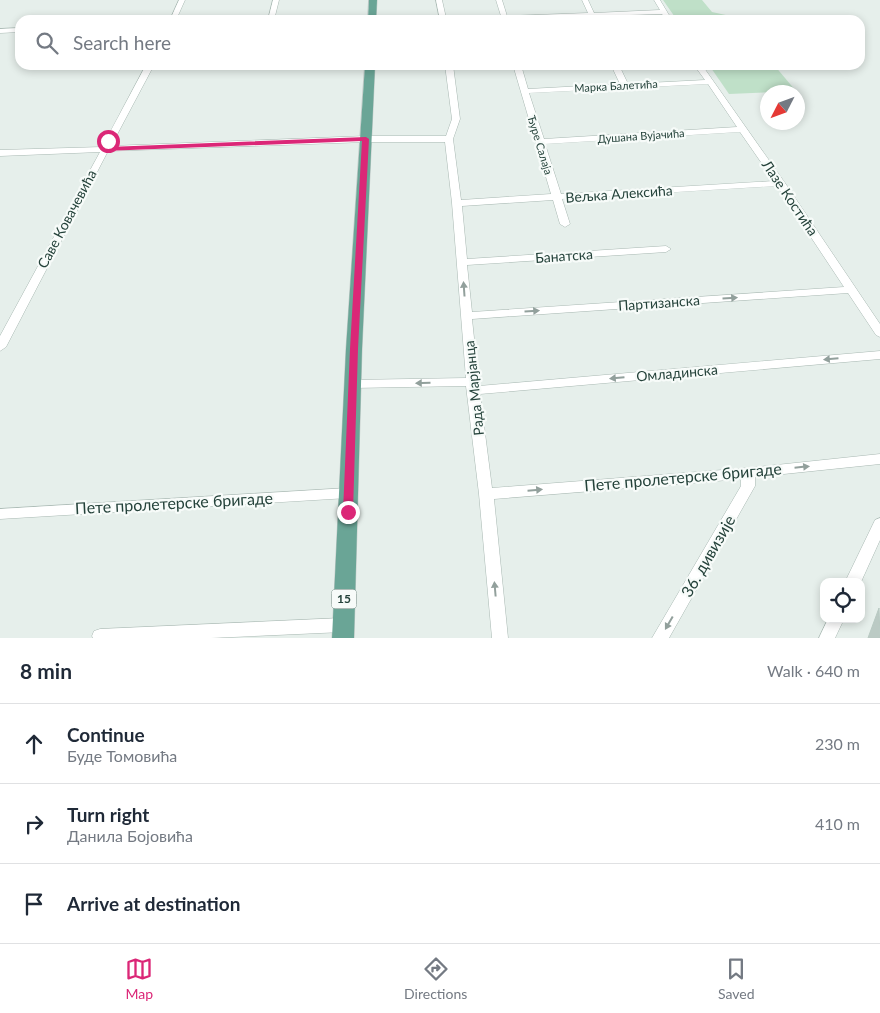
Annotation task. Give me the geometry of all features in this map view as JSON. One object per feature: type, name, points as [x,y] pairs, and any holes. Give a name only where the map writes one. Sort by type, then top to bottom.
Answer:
[{"type":"main road","points":[[372,15],[373,0]]},
{"type":"main road","name":"15","points":[[343,631],[352,384],[370,70]]},
{"type":"street","points":[[175,15],[182,0]]},
{"type":"street","points":[[272,15],[276,0]]},
{"type":"street","points":[[439,0],[443,15]]},
{"type":"street","points":[[499,0],[503,15]]},
{"type":"street","points":[[586,0],[592,15]]},
{"type":"street","points":[[656,0],[667,15]]},
{"type":"street","points":[[622,15],[665,12]]},
{"type":"street","points":[[0,31],[15,30]]},
{"type":"street","name":"Саве Ковачевића","points":[[0,346],[147,70]]},
{"type":"street","points":[[0,152],[366,139],[449,139],[456,119],[450,70]]},
{"type":"street","name":"Ђуре Салаја","points":[[518,70],[565,224]]},
{"type":"street","points":[[617,70],[625,86]]},
{"type":"street","name":"Лазе Костића","points":[[701,70],[780,183],[880,333]]},
{"type":"street","name":"Марка Балетића","points":[[524,91],[708,82]]},
{"type":"street","name":"Душана Вујачића","points":[[540,142],[743,129]]},
{"type":"street","name":"Рада Марјанца","points":[[449,139],[500,638]]},
{"type":"street","name":"Вељка Алексића","points":[[457,203],[780,183]]},
{"type":"street","name":"Банатска","points":[[462,262],[666,249]]},
{"type":"street","name":"Партизанска","points":[[466,316],[851,290]]},
{"type":"street","name":"Омладинска","points":[[352,384],[473,386],[880,355]]},
{"type":"street","name":"Пете пролетерске бригаде","points":[[486,494],[748,473],[880,459]]},
{"type":"street","name":"36. дивизије","points":[[660,638],[748,486],[748,473]]},
{"type":"street","name":"Пете пролетерске бригаде","points":[[0,514],[348,493]]},
{"type":"street","points":[[855,578],[880,524]]},
{"type":"street","points":[[827,638],[834,623]]},
{"type":"street","points":[[100,636],[343,631]]},
{"type":"green space","points":[[663,0],[702,0],[712,12],[726,15],[674,15]]},
{"type":"green space","points":[[712,70],[778,70],[791,85],[760,85],[760,93],[729,94]]},
{"type":"building","points":[[879,608],[880,638],[868,638]]},
{"type":"route","points":[[108,141],[104,149],[366,139],[354,349],[348,512]]}]
